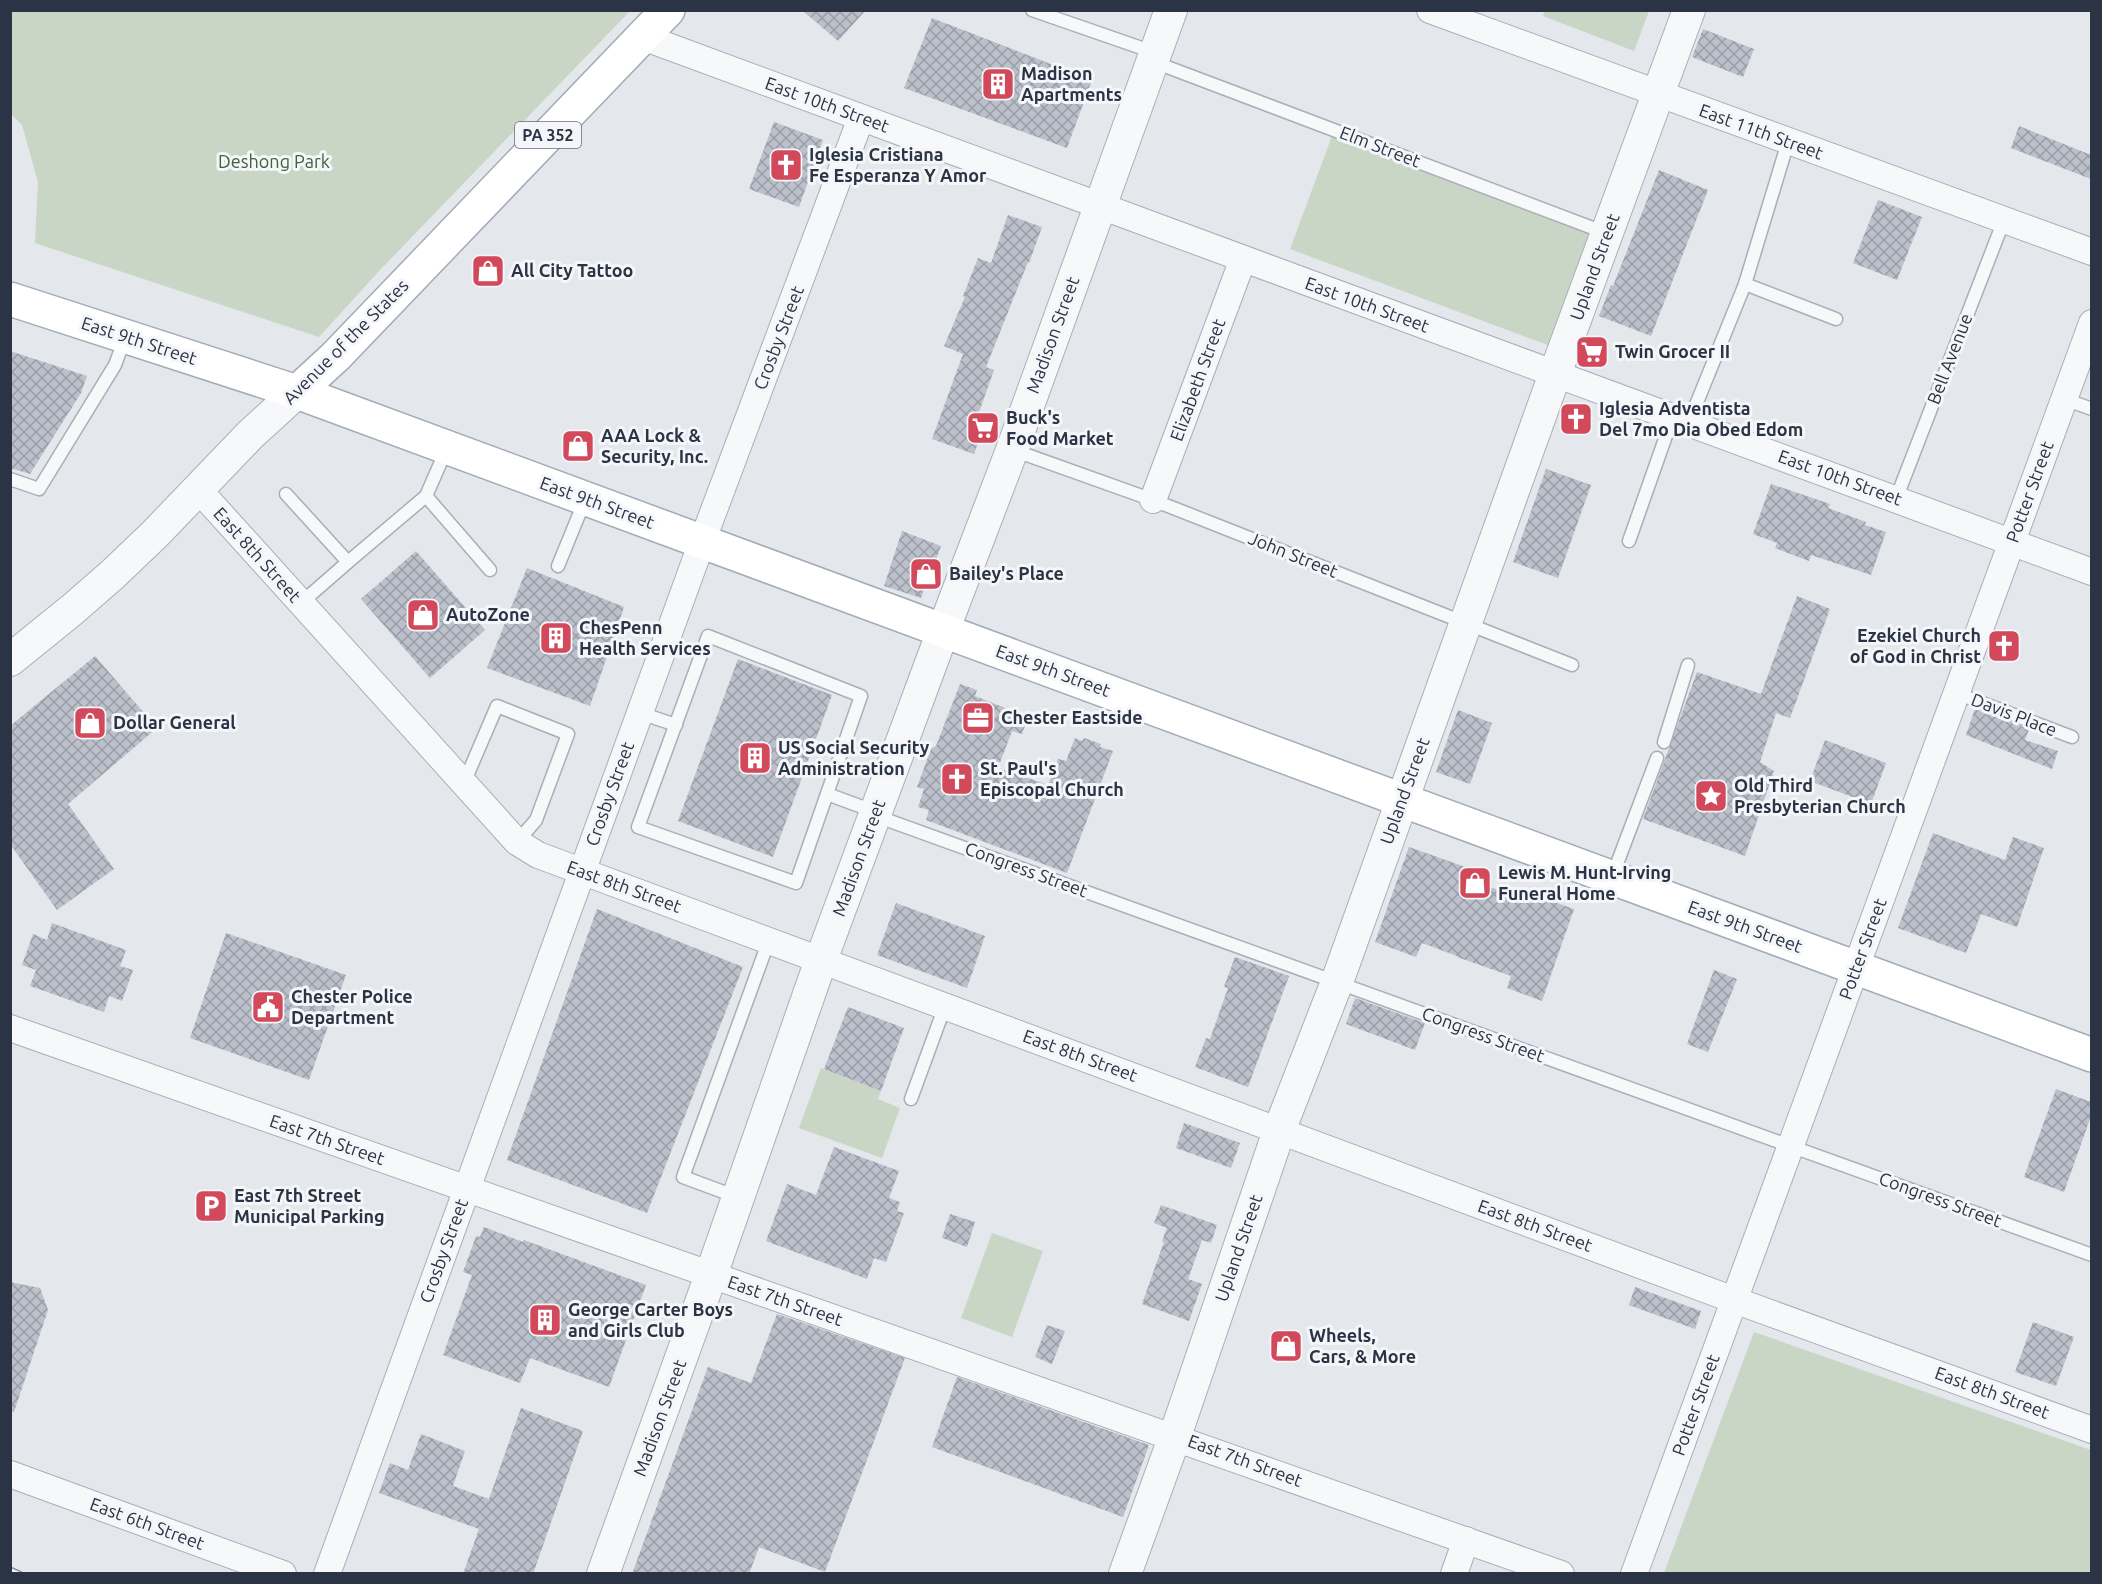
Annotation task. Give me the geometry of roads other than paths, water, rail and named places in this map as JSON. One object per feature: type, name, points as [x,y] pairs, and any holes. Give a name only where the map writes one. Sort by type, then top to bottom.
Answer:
[{"type":"main road","name":"Avenue of the States","points":[[297,392],[344,348],[668,10]]},
{"type":"main road","name":"East 9th Street","points":[[10,299],[297,392],[2091,1055]]},
{"type":"street","name":"Madison Street","points":[[603,1574],[821,960],[1012,450],[1172,10]]},
{"type":"street","name":"East 11th Street","points":[[1430,10],[2091,252]]},
{"type":"street","name":"Upland Street","points":[[1125,1574],[1175,1436],[1279,1131],[1337,982],[1555,374],[1689,10]]},
{"type":"street","name":"East 10th Street","points":[[643,37],[2091,572]]},
{"type":"street","name":"Crosby Street","points":[[327,1574],[702,542],[861,118]]},
{"type":"street","name":"Elizabeth Street","points":[[1153,500],[1243,259]]},
{"type":"street","name":"Potter Street","points":[[1634,1574],[2091,323]]},
{"type":"street","name":"Avenue of the States","points":[[15,652],[112,575],[250,435],[297,392]]},
{"type":"street","name":"East 8th Street","points":[[198,489],[527,850],[1279,1131],[2091,1430]]},
{"type":"street","name":"East 7th Street","points":[[10,1028],[466,1190],[1175,1436],[1561,1574]]},
{"type":"street","name":"East 6th Street","points":[[10,1474],[283,1574]]},
{"type":"street","points":[[1454,1574],[1466,1540]]},
{"type":"lane","name":"Elm Street","points":[[1032,10],[1607,233]]},
{"type":"lane","points":[[1629,541],[1681,419],[1745,284],[1788,142]]},
{"type":"lane","name":"Bell Avenue","points":[[1896,499],[2004,220]]},
{"type":"lane","points":[[1745,284],[1836,319]]},
{"type":"lane","points":[[10,479],[39,489],[115,364],[125,337]]},
{"type":"lane","points":[[2064,399],[2091,409]]},
{"type":"lane","points":[[301,603],[426,496],[447,448]]},
{"type":"lane","name":"John Street","points":[[1012,450],[1153,500],[1572,665]]},
{"type":"lane","points":[[286,494],[348,561]]},
{"type":"lane","points":[[426,496],[490,570]]},
{"type":"lane","points":[[558,566],[586,499]]},
{"type":"lane","points":[[708,636],[861,696],[827,794],[796,883],[638,827],[708,636]]},
{"type":"lane","points":[[1664,742],[1688,665]]},
{"type":"lane","name":"Davis Place","points":[[1956,693],[2072,737]]},
{"type":"lane","points":[[464,783],[498,706],[568,734],[536,820],[518,842]]},
{"type":"lane","points":[[640,713],[676,725]]},
{"type":"lane","points":[[1612,878],[1657,758]]},
{"type":"lane","name":"Congress Street","points":[[827,794],[875,814],[2091,1255]]},
{"type":"lane","points":[[738,1197],[683,1177],[769,940]]},
{"type":"lane","points":[[912,1099],[945,1006]]},
{"type":"railway","points":[[10,1570],[19,1574]]},
{"type":"place","name":"Madison Apartments","points":[[998,84]]},
{"type":"place","name":"Iglesia Cristiana Fe Esperanza Y Amor","points":[[786,165]]},
{"type":"place","name":"All City Tattoo","points":[[488,271]]},
{"type":"place","name":"Twin Grocer II","points":[[1592,352]]},
{"type":"place","name":"Iglesia Adventista Del 7mo Dia Obed Edom","points":[[1576,419]]},
{"type":"place","name":"Buck's Food Market","points":[[983,428]]},
{"type":"place","name":"AAA Lock & Security, Inc.","points":[[578,446]]},
{"type":"place","name":"Bailey's Place","points":[[926,574]]},
{"type":"place","name":"AutoZone","points":[[423,615]]},
{"type":"place","name":"ChesPenn Health Services","points":[[556,638]]},
{"type":"place","name":"Ezekiel Church of God in Christ","points":[[2004,646]]},
{"type":"place","name":"Chester Eastside","points":[[978,718]]},
{"type":"place","name":"Dollar General","points":[[90,723]]},
{"type":"place","name":"US Social Security Administration","points":[[755,758]]},
{"type":"place","name":"St. Paul's Episcopal Church","points":[[957,779]]},
{"type":"place","name":"Old Third Presbyterian Church","points":[[1711,796]]},
{"type":"place","name":"Lewis M. Hunt-Irving Funeral Home","points":[[1475,883]]},
{"type":"place","name":"Chester Police Department","points":[[268,1007]]},
{"type":"place","name":"East 7th Street Municipal Parking","points":[[211,1206]]},
{"type":"place","name":"George Carter Boys and Girls Club","points":[[545,1320]]},
{"type":"place","name":"Wheels, Cars, & More","points":[[1286,1346]]},
{"type":"park label","name":"Deshong Park","points":[[274,162]]}]
